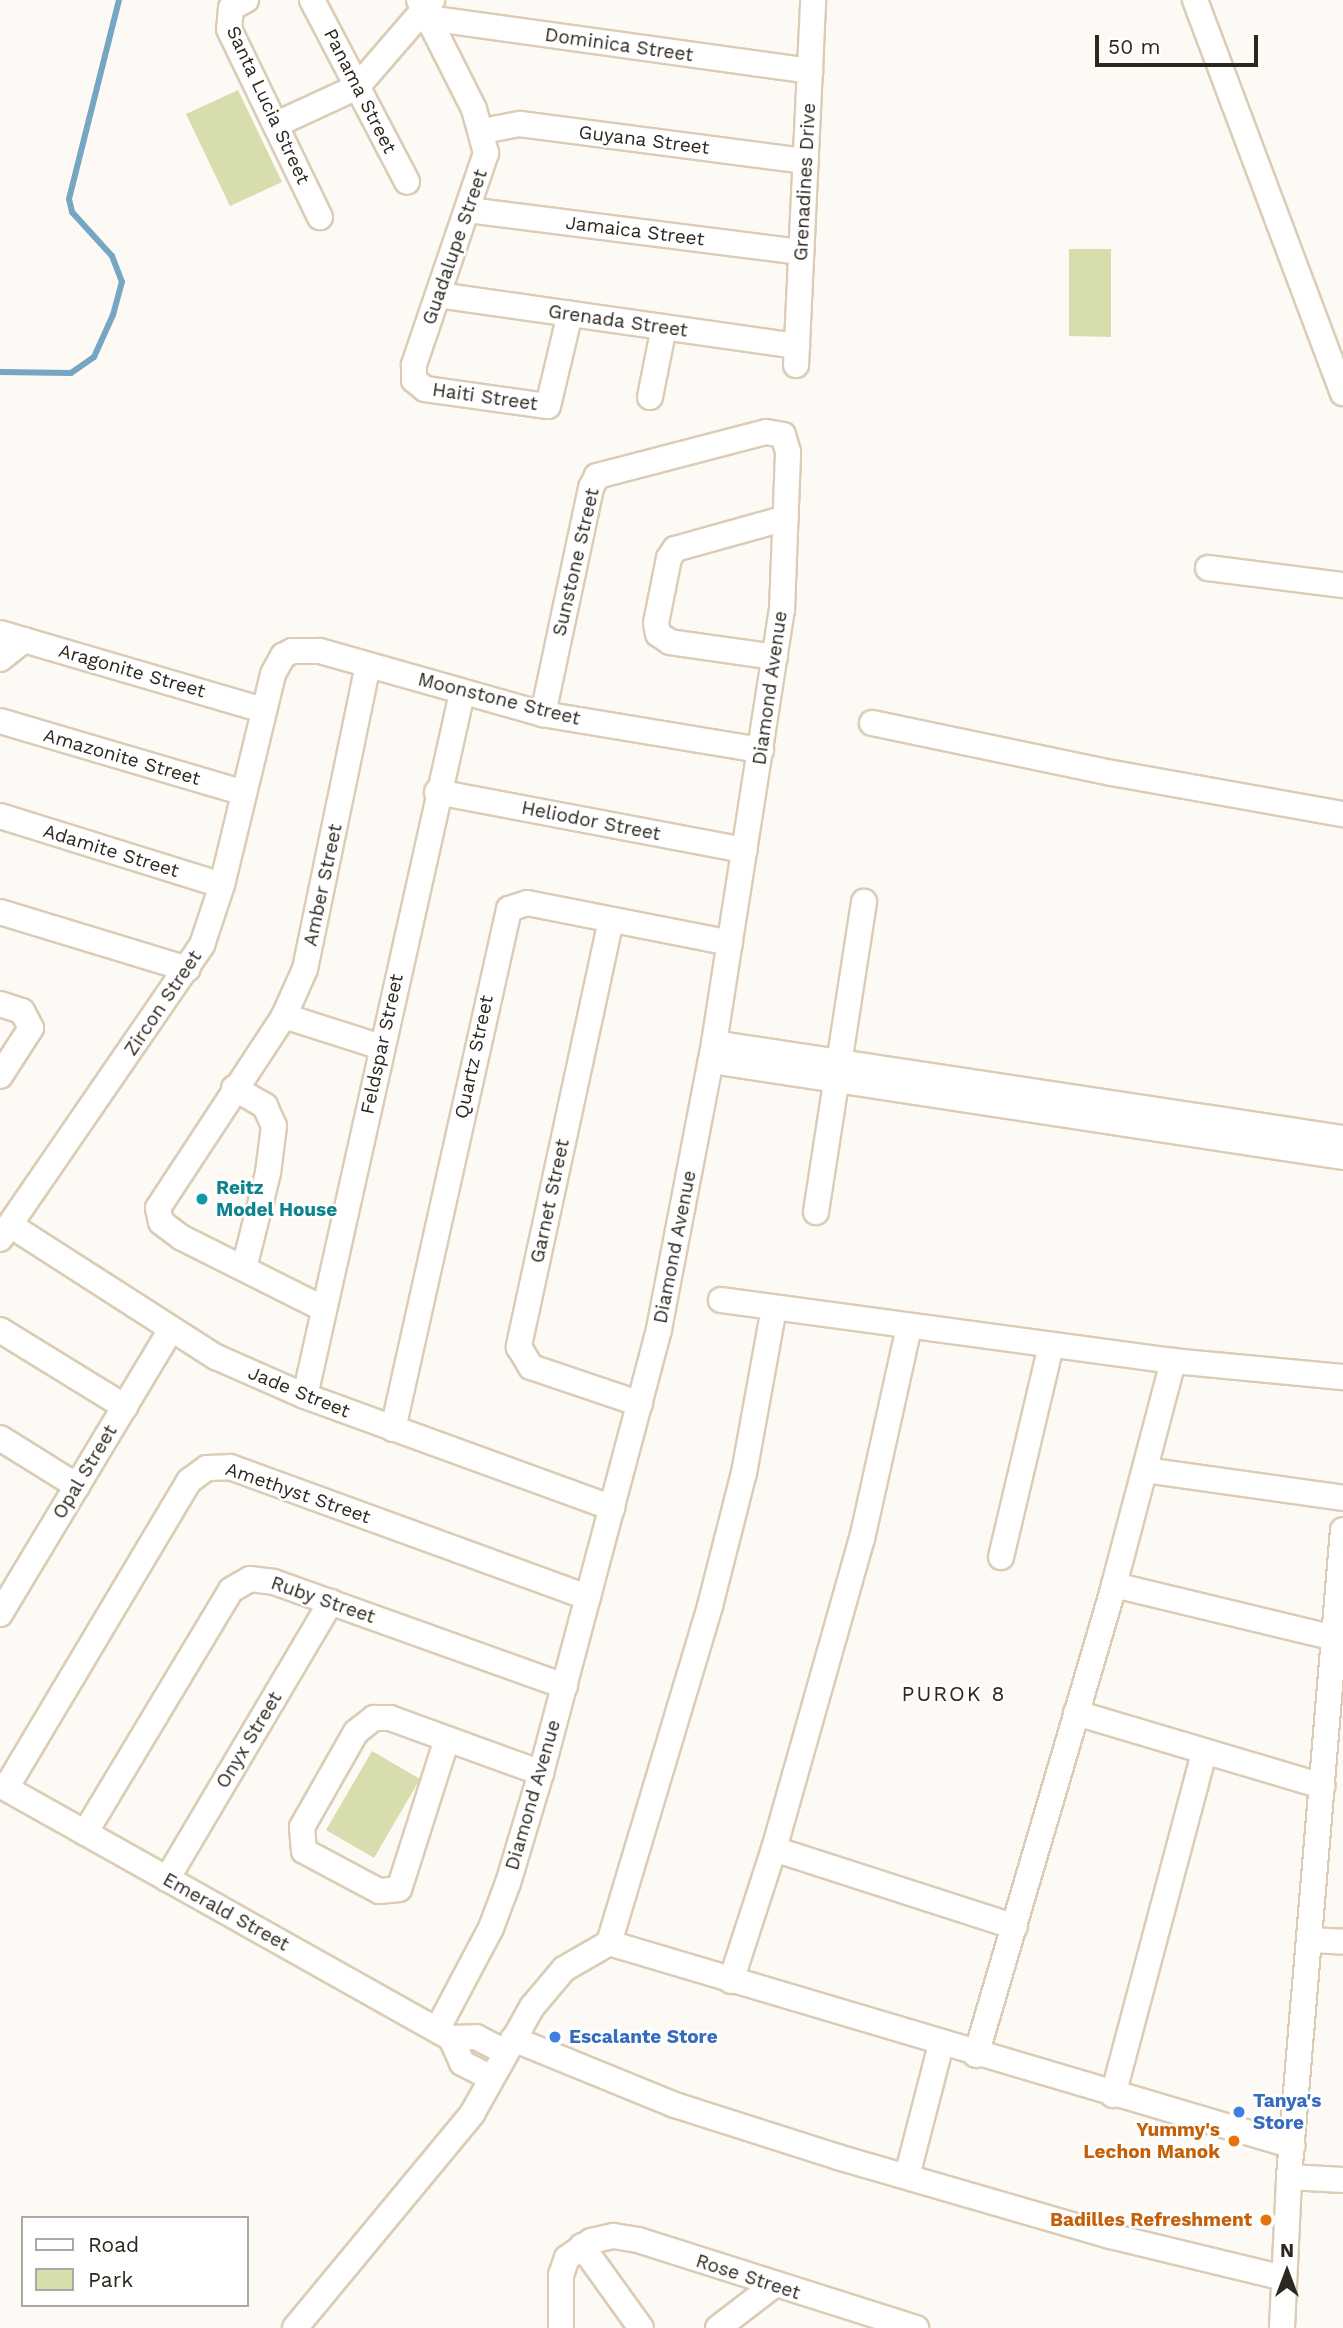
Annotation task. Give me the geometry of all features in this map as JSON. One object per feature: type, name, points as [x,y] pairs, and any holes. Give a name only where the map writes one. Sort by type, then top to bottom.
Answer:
[{"type":"street","name":"Santa Lucia Street","points":[[246,0],[231,8],[229,29],[320,216]]},
{"type":"street","name":"Panama Street","points":[[312,0],[407,182]]},
{"type":"street","name":"Grenadines Drive","points":[[797,356],[813,0]]},
{"type":"street","points":[[1195,0],[1343,393]]},
{"type":"street","points":[[277,124],[357,87],[426,7]]},
{"type":"street","name":"Dominica Street","points":[[426,7],[810,71]]},
{"type":"street","name":"Guadalupe Street","points":[[414,380],[414,365],[484,165],[483,131],[426,7]]},
{"type":"street","name":"Guyana Street","points":[[483,131],[520,124],[806,161]]},
{"type":"street","name":"Jamaica Street","points":[[468,210],[801,252]]},
{"type":"street","name":"Grenada Street","points":[[438,295],[664,327],[797,356]]},
{"type":"street","name":"Haiti Street","points":[[414,380],[425,388],[548,406],[570,314]]},
{"type":"street","points":[[650,397],[664,327]]},
{"type":"street","name":"Sunstone Street","points":[[543,714],[591,488],[597,476],[766,432],[783,435]]},
{"type":"street","name":"Diamond Avenue","points":[[444,2034],[491,1928],[541,1773],[662,1317],[713,1052],[775,657],[786,518],[788,452],[783,435]]},
{"type":"street","points":[[775,657],[670,642],[658,634],[656,623],[669,558],[675,549],[786,518]]},
{"type":"street","points":[[1208,568],[1343,585]]},
{"type":"street","name":"Aragonite Street","points":[[0,633],[264,710]]},
{"type":"street","points":[[0,659],[24,640]]},
{"type":"street","name":"Moonstone Street","points":[[283,656],[292,651],[320,651],[543,714],[761,750]]},
{"type":"street","name":"Zircon Street","points":[[5,1232],[202,945],[222,886],[264,710],[283,656]]},
{"type":"street","name":"Amber Street","points":[[324,1309],[182,1238],[158,1216],[161,1200],[284,1016],[311,944],[368,665]]},
{"type":"street","name":"Feldspar Street","points":[[305,1396],[437,792],[462,693]]},
{"type":"street","name":"Amazonite Street","points":[[0,721],[244,793]]},
{"type":"street","points":[[872,723],[1088,769],[1343,814]]},
{"type":"street","name":"Heliodor Street","points":[[437,792],[745,850]]},
{"type":"street","name":"Adamite Street","points":[[0,816],[222,886]]},
{"type":"street","points":[[816,1212],[864,902]]},
{"type":"street","name":"Quartz Street","points":[[393,1429],[505,915],[513,905],[527,903],[730,943]]},
{"type":"street","points":[[0,912],[188,969]]},
{"type":"street","name":"Garnet Street","points":[[611,920],[519,1347],[531,1367],[640,1404]]},
{"type":"street","points":[[0,1004],[22,1011],[31,1022],[29,1035],[0,1076]]},
{"type":"street","points":[[284,1016],[381,1047]]},
{"type":"street","points":[[713,1052],[1233,1131],[1343,1157]]},
{"type":"street","points":[[234,1088],[265,1105],[274,1126],[268,1173],[244,1268]]},
{"type":"street","points":[[1233,1131],[1343,1138]]},
{"type":"street","name":"Jade Street","points":[[5,1232],[170,1331],[305,1396],[612,1508]]},
{"type":"street","points":[[721,1300],[1174,1361],[1343,1377]]},
{"type":"street","points":[[295,2328],[472,2114],[509,2045],[564,1969],[609,1943],[710,1606],[744,1473],[774,1307]]},
{"type":"street","points":[[731,1981],[774,1849],[862,1539],[909,1327]]},
{"type":"street","points":[[0,1330],[125,1407]]},
{"type":"street","name":"Opal Street","points":[[0,1614],[170,1331]]},
{"type":"street","points":[[1001,1557],[1051,1345]]},
{"type":"street","points":[[976,2055],[1114,1585],[1174,1361]]},
{"type":"street","points":[[0,1438],[77,1486]]},
{"type":"street","name":"Amethyst Street","points":[[3,1786],[189,1481],[207,1468],[230,1467],[588,1597]]},
{"type":"street","points":[[1145,1470],[1343,1498]]},
{"type":"street","points":[[1282,2328],[1289,2177],[1343,1530]]},
{"type":"street","name":"Ruby Street","points":[[85,1833],[231,1590],[239,1583],[262,1579],[565,1686]]},
{"type":"street","points":[[1114,1585],[1334,1638]]},
{"type":"street","name":"Onyx Street","points":[[167,1879],[331,1602]]},
{"type":"street","points":[[1076,1713],[1322,1786]]},
{"type":"street","points":[[447,1739],[398,1889],[379,1891],[304,1851],[302,1827],[356,1732],[367,1720],[390,1718],[541,1773]]},
{"type":"street","points":[[1113,2095],[1204,1752]]},
{"type":"street","name":"Emerald Street","points":[[3,1786],[444,2034],[477,2037],[509,2045],[675,2105],[1110,2236],[1283,2278]]},
{"type":"street","points":[[774,1849],[1015,1927]]},
{"type":"street","points":[[1310,1940],[1343,1942]]},
{"type":"street","points":[[609,1943],[941,2045],[1293,2146]]},
{"type":"street","name":"Emerald Street","points":[[444,2034],[462,2063],[491,2078]]},
{"type":"street","points":[[907,2176],[941,2045]]},
{"type":"street","points":[[1289,2177],[1343,2180]]},
{"type":"street","name":"Rose Street","points":[[582,2246],[604,2237],[623,2237],[910,2327]]},
{"type":"street","points":[[561,2328],[562,2272],[568,2258],[582,2246],[642,2328]]},
{"type":"street","points":[[718,2328],[773,2286]]},
{"type":"green space","points":[[238,90],[282,182],[230,206],[186,114]]},
{"type":"green space","points":[[1069,249],[1111,249],[1111,337],[1069,336]]},
{"type":"green space","points":[[372,1751],[420,1779],[374,1858],[326,1830]]},
{"type":"waterway","points":[[0,372],[71,373],[94,357],[113,315],[122,282],[112,256],[72,212],[69,199],[119,0]]},
{"type":"place","name":"Reitz Model House","points":[[202,1199]]},
{"type":"place","name":"Escalante Store","points":[[555,2037]]},
{"type":"place","name":"Tanya's Store","points":[[1239,2112]]},
{"type":"place","name":"Yummy's Lechon Manok","points":[[1234,2141]]},
{"type":"place","name":"Badilles Refreshment","points":[[1266,2220]]},
{"type":"district","name":"PUROK 8","points":[[954,1694]]}]
